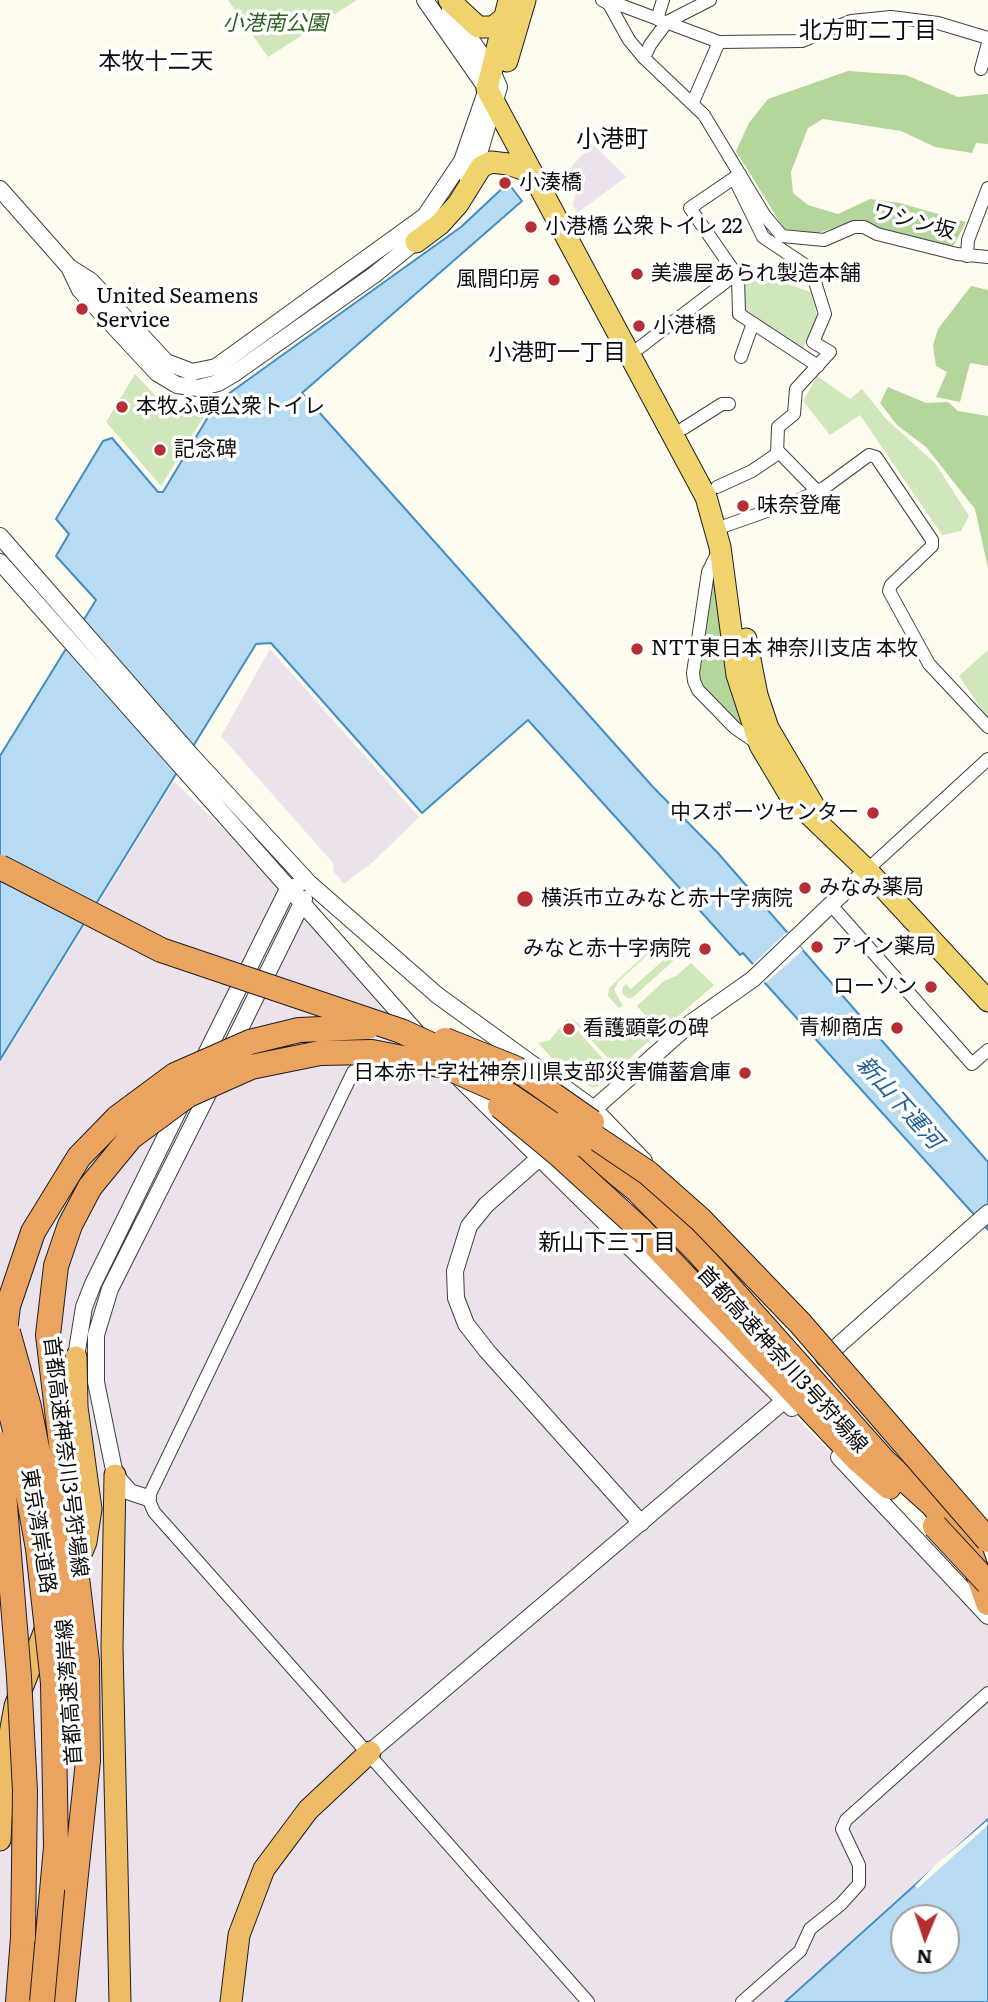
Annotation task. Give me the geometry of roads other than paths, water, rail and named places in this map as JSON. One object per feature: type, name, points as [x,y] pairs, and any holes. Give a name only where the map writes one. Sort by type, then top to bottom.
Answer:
[{"type":"highway","points":[[0,867],[161,950],[401,1031],[450,1052],[510,1084],[606,1143],[648,1173],[701,1220],[800,1323],[984,1546]]},
{"type":"highway","points":[[0,880],[113,941],[194,980],[398,1046],[460,1077],[557,1153],[639,1228],[858,1460],[935,1527]]},
{"type":"highway","name":"首都高速神奈川3号狩場線","points":[[0,1371],[4,1331],[16,1278],[33,1232],[79,1157],[117,1118],[155,1087],[195,1064],[250,1042],[299,1030],[379,1028],[432,1036],[475,1050],[515,1068],[568,1103],[621,1148],[691,1219],[984,1546]]},
{"type":"highway","name":"首都高速神奈川3号狩場線","points":[[75,1884],[88,1761],[87,1661],[48,1335],[56,1266],[70,1225],[90,1187],[131,1137],[188,1096],[251,1067],[320,1053],[384,1053],[444,1066],[502,1091],[580,1144],[988,1583]]},
{"type":"highway","points":[[568,1103],[632,1166],[894,1456],[957,1510],[984,1546],[988,1603]]},
{"type":"highway","points":[[580,1144],[637,1189],[698,1252],[885,1462],[933,1506],[984,1546]]},
{"type":"highway","name":"首都高速湾岸線","points":[[0,1305],[35,1434],[62,1589],[76,1766],[75,1884],[63,2002]]},
{"type":"highway","name":"東京湾岸道路","points":[[0,1356],[34,1499],[57,1676],[60,1853],[43,2002]]},
{"type":"highway","points":[[0,1840],[4,1767],[15,1706],[32,1657],[86,1542],[91,1509],[77,1407],[76,1356]]},
{"type":"highway","name":"首都高速湾岸線","points":[[0,1371],[22,1455],[35,1528],[53,1683],[56,1847],[43,2002]]},
{"type":"highway","name":"東京湾岸道路","points":[[0,1382],[32,1534],[49,1677],[52,1852],[43,2002]]},
{"type":"highway","points":[[0,1444],[19,1677],[25,1791],[23,1937],[18,2002]]},
{"type":"highway","points":[[114,1475],[112,1647],[121,2002]]},
{"type":"highway","points":[[231,2002],[235,1956],[245,1913],[264,1869],[292,1828],[370,1752]]},
{"type":"main road","points":[[449,0],[478,26],[493,27],[506,10]]},
{"type":"main road","points":[[525,0],[493,87],[717,487],[737,675],[760,745],[790,797],[834,836],[985,990]]},
{"type":"main road","points":[[506,10],[493,87],[531,172],[706,497],[722,534],[757,695],[768,728],[786,762],[834,836]]},
{"type":"main road","points":[[416,243],[440,224],[458,204],[481,167],[491,162],[508,164],[531,172]]},
{"type":"street","points":[[425,0],[493,87]]},
{"type":"street","points":[[0,189],[69,267],[80,290],[157,373],[177,385],[198,388],[218,383],[416,243],[467,178],[480,150],[493,87],[443,0]]},
{"type":"street","points":[[644,58],[662,20],[663,0]]},
{"type":"street","points":[[662,20],[710,0]]},
{"type":"street","points":[[606,2],[719,42],[802,41],[850,21],[891,17],[938,23],[988,40],[981,69]]},
{"type":"street","points":[[606,2],[629,40],[644,58],[693,102],[737,175],[764,237],[811,269],[825,314],[813,342],[830,352],[796,389],[794,414],[778,427],[777,450],[770,459],[752,471],[717,487]]},
{"type":"street","points":[[693,102],[719,42]]},
{"type":"street","points":[[69,267],[91,281],[166,362],[192,372],[216,367],[425,216],[462,161],[493,87]]},
{"type":"street","points":[[737,175],[690,208],[736,274],[739,314],[818,366]]},
{"type":"street","name":"ワシン坂","points":[[737,175],[782,236],[824,240],[854,227],[864,227],[877,234],[967,256],[988,257]]},
{"type":"street","points":[[967,256],[968,240],[988,188]]},
{"type":"street","points":[[639,348],[736,274]]},
{"type":"street","points":[[741,356],[753,323]]},
{"type":"street","points":[[684,428],[689,422],[722,404],[729,404]]},
{"type":"street","points":[[777,450],[817,491]]},
{"type":"street","points":[[760,745],[735,728],[698,690],[694,681],[708,572],[722,534],[817,491],[869,455],[876,457],[932,540],[932,546],[891,585],[889,591],[929,664],[988,727]]},
{"type":"street","points":[[0,536],[67,625],[187,761],[302,906],[428,1045],[785,1400],[988,1616]]},
{"type":"street","points":[[0,562],[67,625]]},
{"type":"street","points":[[641,1523],[466,1324],[456,1298],[455,1271],[469,1226],[486,1205],[692,1022],[758,974],[795,941],[867,870],[988,759]]},
{"type":"street","points":[[187,761],[309,883],[437,995],[594,1109],[824,1358],[988,1528]]},
{"type":"street","points":[[76,1356],[83,1307],[93,1284],[288,889],[309,883]]},
{"type":"street","points":[[309,883],[302,906],[101,1313],[94,1359],[114,1475],[130,1492],[148,1499],[155,1512],[589,2002]]},
{"type":"street","points":[[831,905],[972,1064],[988,1050]]},
{"type":"street","points":[[148,1499],[353,1072],[368,1062],[409,1057],[428,1045]]},
{"type":"street","points":[[824,1358],[984,1217]]},
{"type":"street","points":[[370,1752],[785,1400]]},
{"type":"street","points":[[742,2002],[800,1951],[810,1929],[841,1904],[859,1884],[859,1865],[842,1829],[846,1820],[988,1693]]},
{"type":"water","name":"新山下運河","points":[[508,183],[522,201],[302,393],[653,787],[717,852],[988,1162],[988,1230],[765,983],[767,980],[743,953],[740,955],[528,720],[422,813],[271,643],[256,644],[0,1060],[0,756],[96,600],[56,556],[69,534],[56,519],[103,441],[112,438],[158,492],[163,492],[217,402],[461,227]]},
{"type":"water","points":[[988,1819],[988,2002],[785,2002],[890,1907],[890,1974],[960,1974],[960,1904],[894,1904]]},
{"type":"place","name":"小湊橋","points":[[505,183]]},
{"type":"place","name":"小港橋 公衆トイレ 22","points":[[531,227]]},
{"type":"place","name":"美濃屋あられ製造本舗","points":[[637,274]]},
{"type":"place","name":"風間印房","points":[[554,280]]},
{"type":"place","name":"United Seamens Service","points":[[82,309]]},
{"type":"place","name":"小港橋","points":[[639,326]]},
{"type":"place","name":"本牧ふ頭公衆トイレ","points":[[122,407]]},
{"type":"place","name":"記念碑","points":[[160,450]]},
{"type":"place","name":"味奈登庵","points":[[743,506]]},
{"type":"place","name":"NTT東日本 神奈川支店 本牧","points":[[637,649]]},
{"type":"place","name":"中スポーツセンター","points":[[873,813]]},
{"type":"place","name":"みなみ薬局","points":[[805,888]]},
{"type":"place","name":"横浜市立みなと赤十字病院","points":[[525,899]]},
{"type":"place","name":"アイン薬局","points":[[817,947]]},
{"type":"place","name":"みなと赤十字病院","points":[[705,949]]},
{"type":"place","name":"ローソン","points":[[931,987]]},
{"type":"place","name":"青柳商店","points":[[897,1028]]},
{"type":"place","name":"看護顕彰の碑","points":[[569,1029]]},
{"type":"place","name":"日本赤十字社神奈川県支部災害備蓄倉庫","points":[[745,1073]]},
{"type":"district","name":"北方町二丁目","points":[[868,31]]},
{"type":"district","name":"本牧十二天","points":[[156,62]]},
{"type":"district","name":"小港町","points":[[612,140]]},
{"type":"district","name":"小港町一丁目","points":[[557,353]]},
{"type":"district","name":"新山下三丁目","points":[[607,1243]]},
{"type":"park label","name":"小港南公園","points":[[275,24]]}]
